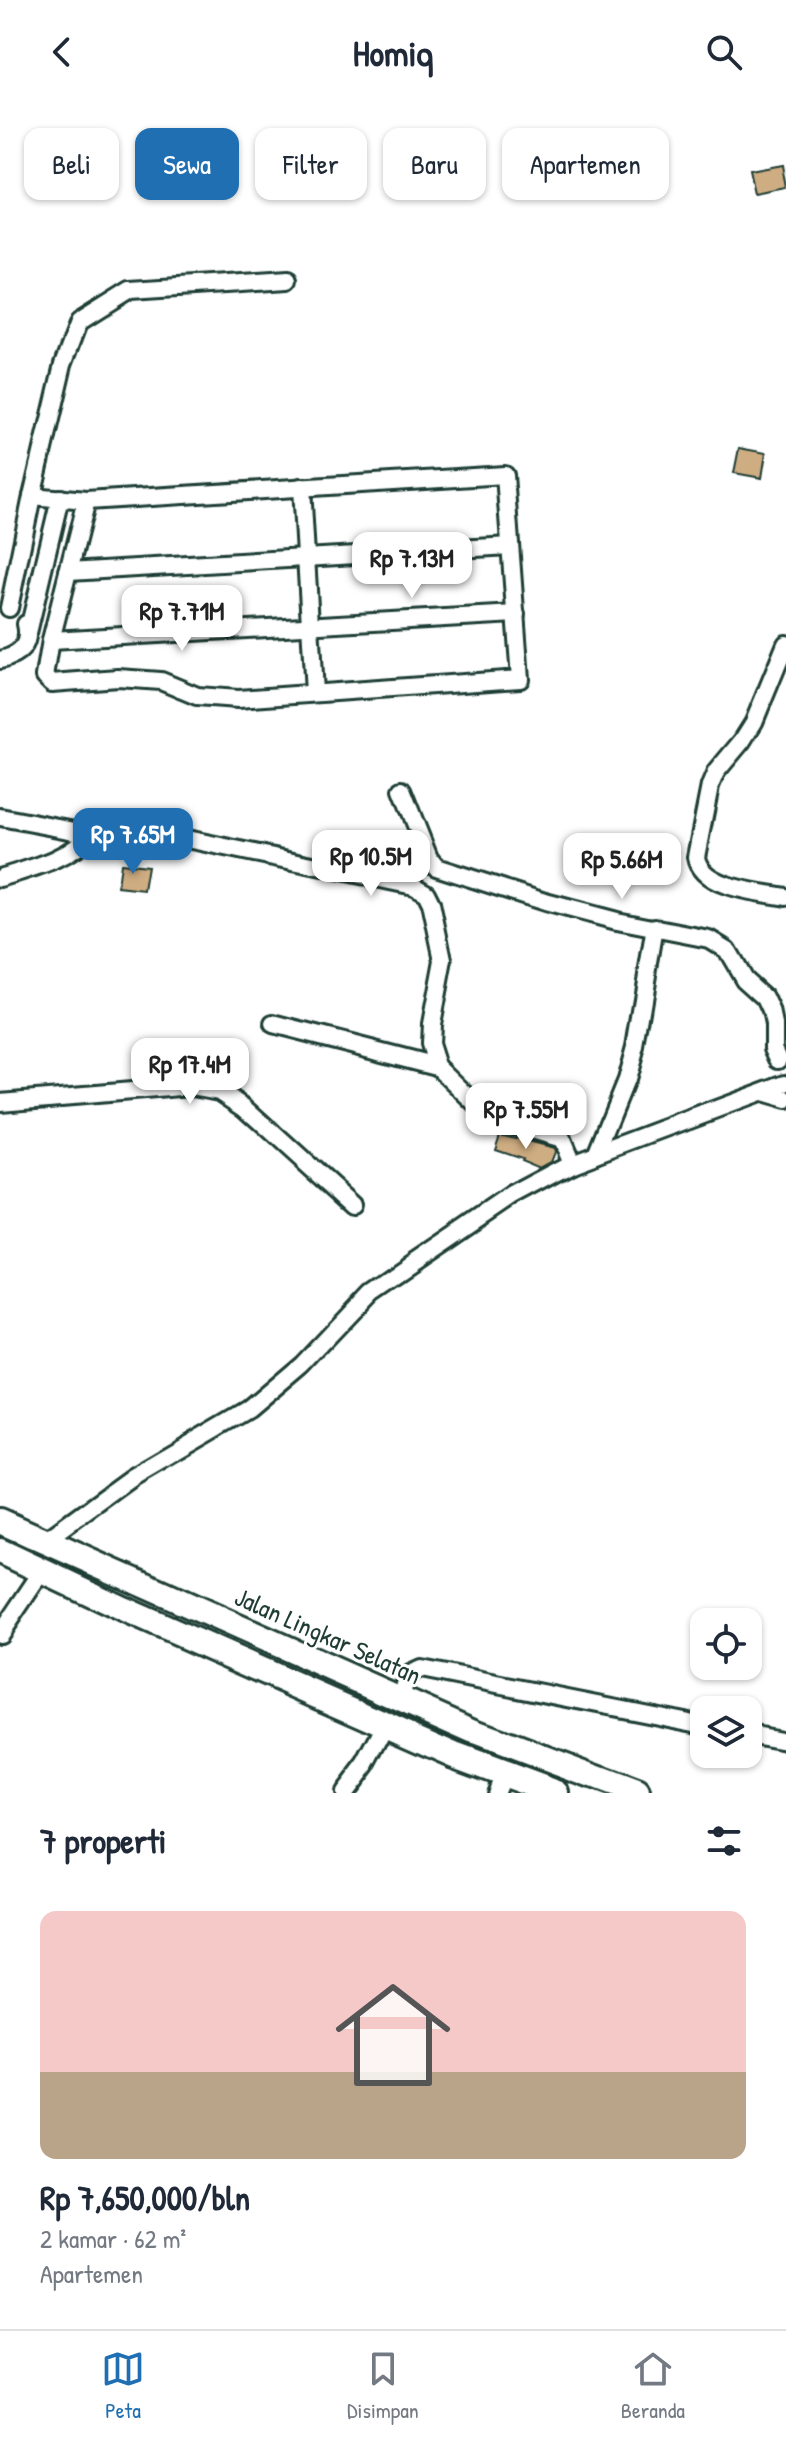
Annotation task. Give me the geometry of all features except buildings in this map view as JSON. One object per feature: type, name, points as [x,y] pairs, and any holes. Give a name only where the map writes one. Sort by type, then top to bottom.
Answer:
[{"type":"highway","name":"Jalan Lingkar Selatan","points":[[0,1521],[472,1731],[637,1793]]},
{"type":"highway","points":[[6,1559],[43,1570],[183,1636],[387,1725],[499,1783],[557,1793]]},
{"type":"highway","points":[[183,1636],[198,1609]]},
{"type":"street","points":[[28,633],[26,622],[19,613],[4,608],[63,364],[79,322],[130,290],[289,280]]},
{"type":"street","points":[[32,496],[86,501],[505,475],[520,679],[238,699],[197,696],[161,681],[118,678],[52,683],[45,676],[51,640],[86,501]]},
{"type":"street","points":[[302,487],[314,693]]},
{"type":"street","points":[[0,660],[14,657],[24,647],[60,498]]},
{"type":"street","points":[[68,572],[510,546]]},
{"type":"street","points":[[51,640],[516,614]]},
{"type":"street","points":[[786,644],[754,722],[716,772],[710,786],[696,857],[697,865],[710,879],[786,897]]},
{"type":"street","points":[[45,1541],[133,1477],[249,1409],[302,1364],[371,1291],[512,1195],[572,1163],[778,1091],[782,1053],[774,1048],[771,1011],[765,998],[744,979],[727,950],[709,939],[617,921],[436,867],[429,858],[402,790]]},
{"type":"street","points":[[0,817],[91,834],[172,836],[414,886],[426,893],[443,960],[431,1024],[430,1044],[437,1066],[482,1110],[500,1121],[562,1139],[572,1163]]},
{"type":"street","points":[[0,878],[60,858],[78,848],[91,834]]},
{"type":"street","points":[[596,1154],[626,1080],[635,1047],[655,927]]},
{"type":"street","points":[[273,1024],[437,1066]]},
{"type":"street","points":[[0,1091],[8,1101],[209,1087],[244,1107],[352,1205]]},
{"type":"street","points":[[0,1634],[43,1570]]},
{"type":"street","points":[[399,1698],[413,1670],[421,1669],[690,1722]]},
{"type":"street","points":[[344,1793],[373,1754],[387,1725]]},
{"type":"street","points":[[762,1737],[786,1741]]}]
